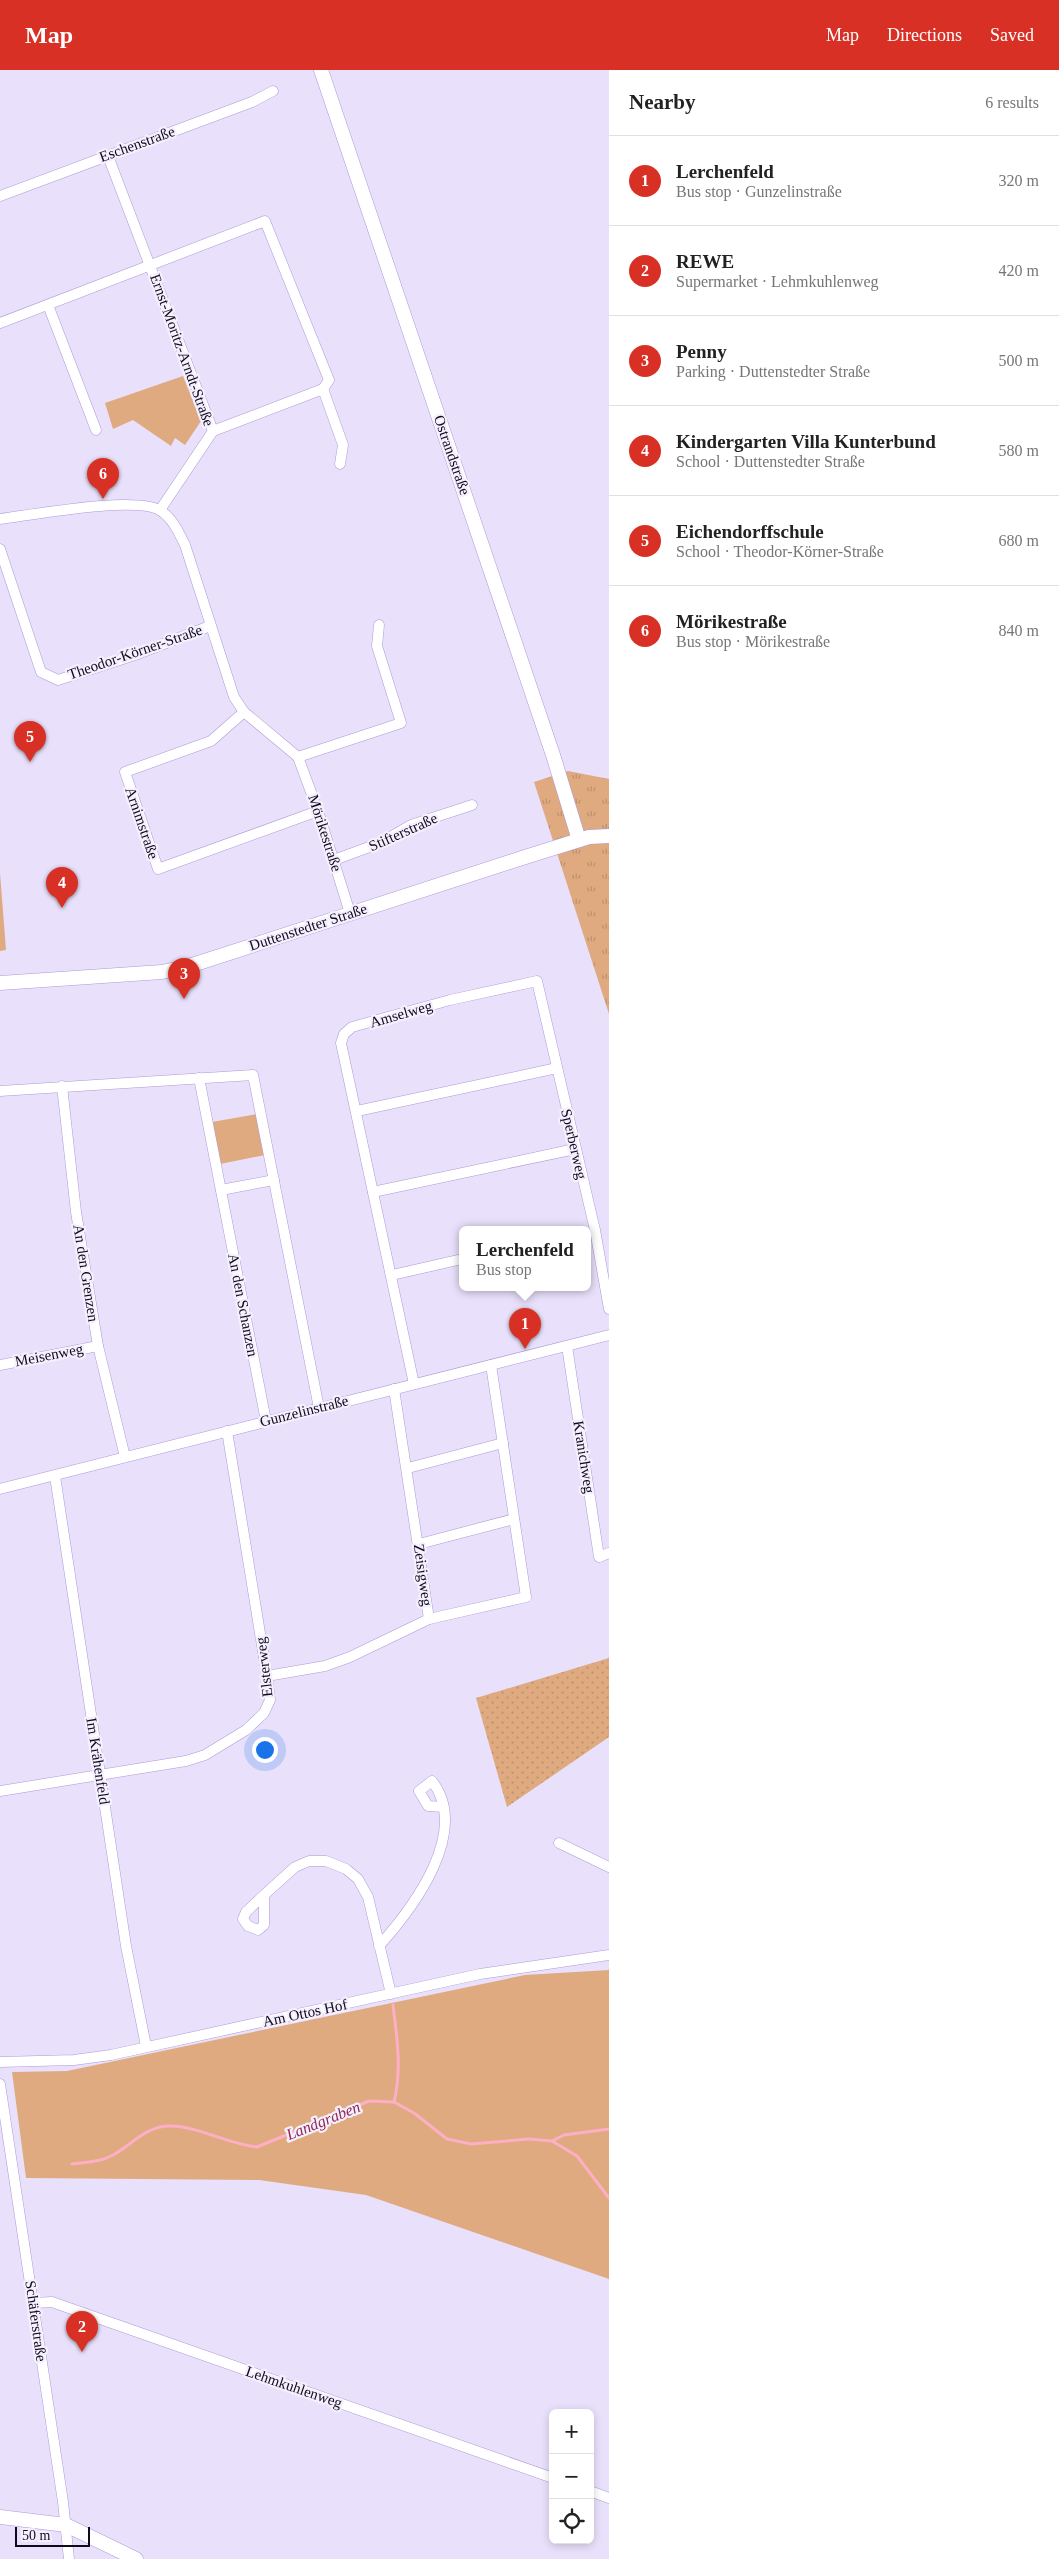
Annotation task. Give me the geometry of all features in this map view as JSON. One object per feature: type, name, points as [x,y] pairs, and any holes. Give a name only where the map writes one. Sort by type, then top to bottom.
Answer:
[{"type":"street","name":"Ostrandstraße","points":[[321,70],[553,755],[579,840]]},
{"type":"street","name":"Eschenstraße","points":[[0,196],[252,102],[273,91]]},
{"type":"street","name":"Ernst-Moritz-Arndt-Straße","points":[[108,156],[213,431],[160,510]]},
{"type":"street","points":[[150,264],[265,221],[329,380],[323,389],[213,431]]},
{"type":"street","name":"Ernst-Moritz-Arndt-Straße","points":[[0,323],[150,264]]},
{"type":"street","points":[[48,305],[96,430]]},
{"type":"street","points":[[323,389],[342,444],[340,464]]},
{"type":"street","points":[[0,519],[126,504],[160,510]]},
{"type":"street","name":"Mörikestraße","points":[[160,510],[174,524],[185,546],[234,697],[244,712],[298,757],[318,811],[350,913]]},
{"type":"street","name":"Theodor-Körner-Straße","points":[[0,549],[41,672],[58,680],[135,655],[210,626]]},
{"type":"street","points":[[298,757],[401,722],[377,646],[378,625]]},
{"type":"street","name":"Arnimstraße","points":[[244,712],[211,741],[125,772],[158,869],[318,811]]},
{"type":"street","name":"Stifterstraße","points":[[334,860],[380,843],[411,825],[472,805]]},
{"type":"street","name":"Duttenstedter Straße","points":[[0,983],[162,972],[210,959],[579,840],[609,836]]},
{"type":"street","name":"Sperberweg","points":[[537,981],[575,1149],[590,1226]]},
{"type":"street","name":"Amselweg","points":[[414,1384],[357,1111],[341,1044],[344,1034],[352,1028],[450,1000],[537,981]]},
{"type":"street","points":[[357,1111],[557,1068]]},
{"type":"street","points":[[0,1091],[253,1075],[319,1408]]},
{"type":"street","name":"An den Schanzen","points":[[199,1078],[266,1421]]},
{"type":"street","name":"An den Grenzen","points":[[62,1086],[76,1212],[98,1346],[125,1457]]},
{"type":"street","points":[[373,1192],[575,1149]]},
{"type":"street","points":[[221,1190],[274,1180]]},
{"type":"street","name":"Sperberweg","points":[[591,1231],[609,1309]]},
{"type":"street","points":[[392,1275],[459,1260]]},
{"type":"street","name":"Gunzelinstraße","points":[[0,1489],[609,1335]]},
{"type":"street","name":"Meisenweg","points":[[0,1364],[98,1346]]},
{"type":"street","name":"Kranichweg","points":[[567,1346],[599,1557],[609,1553]]},
{"type":"street","points":[[429,1619],[526,1597],[491,1364]]},
{"type":"street","name":"Zeisigweg","points":[[267,1676],[325,1666],[350,1658],[429,1619],[408,1468],[394,1389]]},
{"type":"street","name":"Elsterweg","points":[[0,1791],[186,1761],[223,1746],[246,1730],[264,1713],[270,1700],[267,1676],[227,1431]]},
{"type":"street","points":[[408,1468],[503,1444]]},
{"type":"street","name":"Im Krähenfeld","points":[[56,1476],[126,1946],[146,2046]]},
{"type":"street","points":[[419,1544],[514,1519]]},
{"type":"street","points":[[379,1946],[420,1895],[437,1859],[444,1836],[444,1807]]},
{"type":"street","points":[[559,1843],[609,1867]]},
{"type":"street","points":[[264,1895],[295,1866],[309,1861],[326,1861],[346,1868],[364,1888],[391,1994]]},
{"type":"street","name":"Am Ottos Hof","points":[[0,2062],[74,2060],[111,2055],[515,1968],[609,1956]]},
{"type":"street","name":"Schäferstraße","points":[[0,2084],[34,2303],[66,2525],[69,2559]]},
{"type":"street","name":"Lehmkuhlenweg","points":[[34,2303],[52,2302],[549,2477]]},
{"type":"street","points":[[594,2492],[609,2498]]},
{"type":"street","points":[[0,2516],[66,2525],[136,2559]]},
{"type":"green space","points":[[183,376],[201,421],[185,445],[175,438],[171,446],[133,420],[113,429],[105,403]]},
{"type":"green space","points":[[568,771],[609,779],[609,1014],[534,782]]},
{"type":"green space","points":[[0,873],[6,950],[0,951]]},
{"type":"green space","points":[[257,1114],[265,1155],[220,1164],[212,1122]]},
{"type":"green space","points":[[609,1658],[609,1737],[507,1807],[476,1698]]},
{"type":"green space","points":[[609,1970],[609,2279],[366,2195],[259,2180],[26,2178],[12,2072],[67,2071],[525,1975]]},
{"type":"waterway","points":[[393,2005],[398,2066],[394,2102]]},
{"type":"waterway","name":"Landgraben","points":[[72,2164],[104,2159],[120,2151],[147,2132],[162,2127],[171,2126],[193,2129],[235,2143],[257,2147],[369,2101],[394,2102],[414,2113],[447,2139],[471,2144],[529,2139],[552,2141],[577,2156],[609,2198]]},
{"type":"waterway","points":[[552,2141],[564,2135],[609,2129]]},
{"type":"place","name":"Mörikestraße","points":[[103,499]]},
{"type":"place","name":"Eichendorffschule","points":[[30,762]]},
{"type":"place","name":"Kindergarten Villa Kunterbund","points":[[62,908]]},
{"type":"place","name":"Penny","points":[[184,999]]},
{"type":"place","name":"Lerchenfeld","points":[[525,1349]]},
{"type":"place","name":"REWE","points":[[82,2352]]}]
